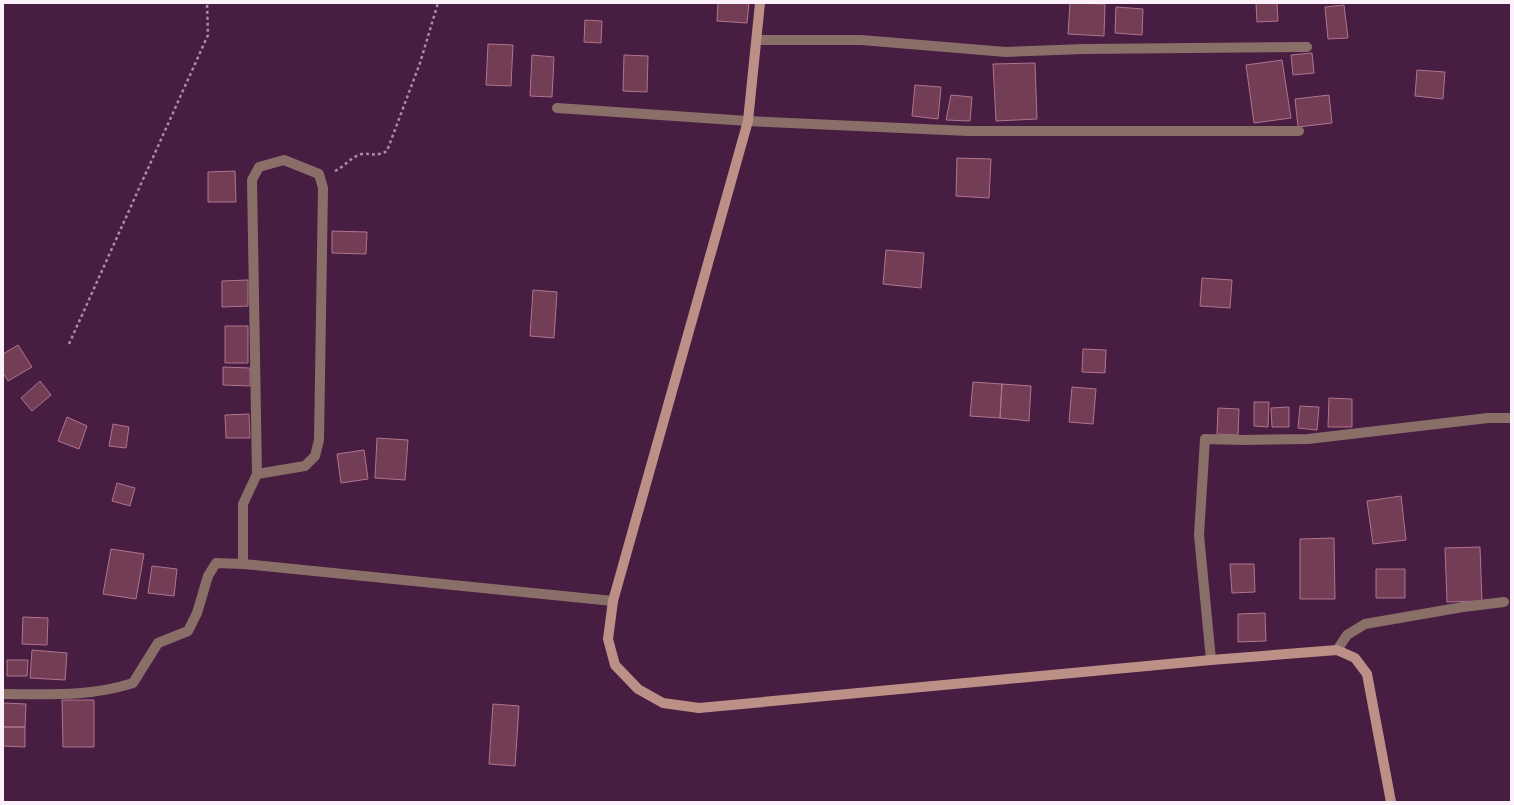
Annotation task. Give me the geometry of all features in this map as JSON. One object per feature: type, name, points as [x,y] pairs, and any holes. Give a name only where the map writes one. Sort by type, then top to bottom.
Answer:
[{"type":"street","points":[[760,3],[748,121],[613,601],[608,639],[615,665],[638,689],[663,702],[699,708],[1211,660],[1337,650],[1355,658],[1367,674],[1391,802]]},
{"type":"street","points":[[757,40],[861,40],[1006,52],[1084,49],[1307,47]]},
{"type":"street","points":[[557,108],[748,121],[968,131],[1299,131]]},
{"type":"street","points":[[243,564],[243,504],[257,474],[252,180],[259,167],[284,160],[318,174],[323,188],[319,440],[315,456],[305,466],[257,474]]},
{"type":"street","points":[[1211,660],[1199,536],[1205,439],[1308,439],[1488,418],[1511,418]]},
{"type":"street","points":[[3,694],[85,692],[115,689],[133,683],[158,643],[188,630],[197,613],[208,576],[216,563],[243,564],[613,601]]},
{"type":"street","points":[[1337,650],[1347,636],[1365,624],[1463,607],[1504,602]]},
{"type":"path","points":[[69,344],[208,35],[207,3]]},
{"type":"path","points":[[318,174],[336,171],[347,162],[361,154],[380,155],[388,151],[420,63],[438,3]]},
{"type":"building","points":[[718,3],[749,3],[747,23],[717,21]]},
{"type":"building","points":[[1070,3],[1105,4],[1104,36],[1068,34]]},
{"type":"building","points":[[1256,3],[1277,3],[1278,21],[1257,22]]},
{"type":"building","points":[[1344,5],[1348,38],[1328,39],[1325,7]]},
{"type":"building","points":[[1116,7],[1143,9],[1142,35],[1115,33]]},
{"type":"building","points":[[585,20],[602,21],[601,43],[584,42]]},
{"type":"building","points":[[488,44],[513,45],[511,86],[486,85]]},
{"type":"building","points":[[1312,53],[1314,73],[1293,75],[1291,55]]},
{"type":"building","points":[[532,55],[554,57],[552,97],[530,96]]},
{"type":"building","points":[[624,55],[648,56],[647,92],[623,91]]},
{"type":"building","points":[[1282,60],[1291,118],[1254,123],[1246,65]]},
{"type":"building","points":[[1035,63],[1037,119],[996,121],[993,64]]},
{"type":"building","points":[[1417,70],[1445,72],[1443,99],[1415,96]]},
{"type":"building","points":[[915,85],[941,87],[938,119],[912,116]]},
{"type":"building","points":[[951,95],[972,97],[970,121],[946,120]]},
{"type":"building","points":[[1329,95],[1332,123],[1298,127],[1295,99]]},
{"type":"building","points":[[957,158],[991,159],[989,198],[956,196]]},
{"type":"building","points":[[235,171],[236,202],[208,202],[208,172]]},
{"type":"building","points":[[332,231],[367,232],[366,254],[332,253]]},
{"type":"building","points":[[886,250],[924,253],[921,288],[883,284]]},
{"type":"building","points":[[1202,278],[1232,280],[1230,308],[1200,306]]},
{"type":"building","points":[[248,280],[248,306],[222,307],[222,281]]},
{"type":"building","points":[[533,290],[557,292],[554,338],[530,336]]},
{"type":"building","points":[[225,326],[248,326],[248,363],[225,363]]},
{"type":"building","points":[[18,345],[32,367],[8,381],[3,373],[3,354]]},
{"type":"building","points":[[1083,349],[1106,350],[1105,373],[1082,372]]},
{"type":"building","points":[[223,367],[250,368],[250,386],[223,385]]},
{"type":"building","points":[[40,381],[51,395],[32,411],[21,398]]},
{"type":"building","points":[[973,382],[1002,384],[1000,418],[970,416]]},
{"type":"building","points":[[1002,384],[1031,386],[1029,421],[1000,418]]},
{"type":"building","points":[[1072,387],[1096,389],[1093,424],[1069,422]]},
{"type":"building","points":[[1329,398],[1352,399],[1352,427],[1328,427]]},
{"type":"building","points":[[1254,402],[1269,402],[1268,427],[1254,426]]},
{"type":"building","points":[[1300,406],[1319,407],[1317,430],[1298,428]]},
{"type":"building","points":[[1289,407],[1289,427],[1272,427],[1271,408]]},
{"type":"building","points":[[1218,408],[1239,409],[1238,435],[1217,434]]},
{"type":"building","points":[[249,414],[250,438],[226,438],[225,415]]},
{"type":"building","points":[[67,417],[87,426],[79,449],[58,441]]},
{"type":"building","points":[[113,424],[129,427],[126,448],[109,446]]},
{"type":"building","points":[[377,438],[408,440],[405,480],[375,478]]},
{"type":"building","points":[[364,450],[368,479],[341,483],[337,454]]},
{"type":"building","points":[[117,483],[135,488],[130,506],[112,501]]},
{"type":"building","points":[[1401,496],[1406,540],[1373,544],[1367,501]]},
{"type":"building","points":[[1334,538],[1335,599],[1300,599],[1300,539]]},
{"type":"building","points":[[1480,547],[1482,601],[1447,602],[1445,548]]},
{"type":"building","points":[[111,549],[144,554],[136,599],[103,594]]},
{"type":"building","points":[[1230,564],[1254,564],[1255,592],[1232,593]]},
{"type":"building","points":[[152,566],[177,569],[174,596],[148,593]]},
{"type":"building","points":[[1376,569],[1405,569],[1405,598],[1376,598]]},
{"type":"building","points":[[1265,613],[1266,641],[1238,642],[1238,614]]},
{"type":"building","points":[[23,617],[48,618],[47,645],[22,644]]},
{"type":"building","points":[[32,650],[67,653],[65,680],[30,678]]},
{"type":"building","points":[[7,660],[28,660],[27,676],[7,676]]},
{"type":"building","points":[[62,700],[94,700],[94,747],[63,747]]},
{"type":"building","points":[[3,703],[26,704],[25,727],[3,727]]},
{"type":"building","points":[[493,704],[519,706],[515,766],[489,764]]},
{"type":"building","points":[[3,727],[25,727],[25,747],[3,746]]}]
